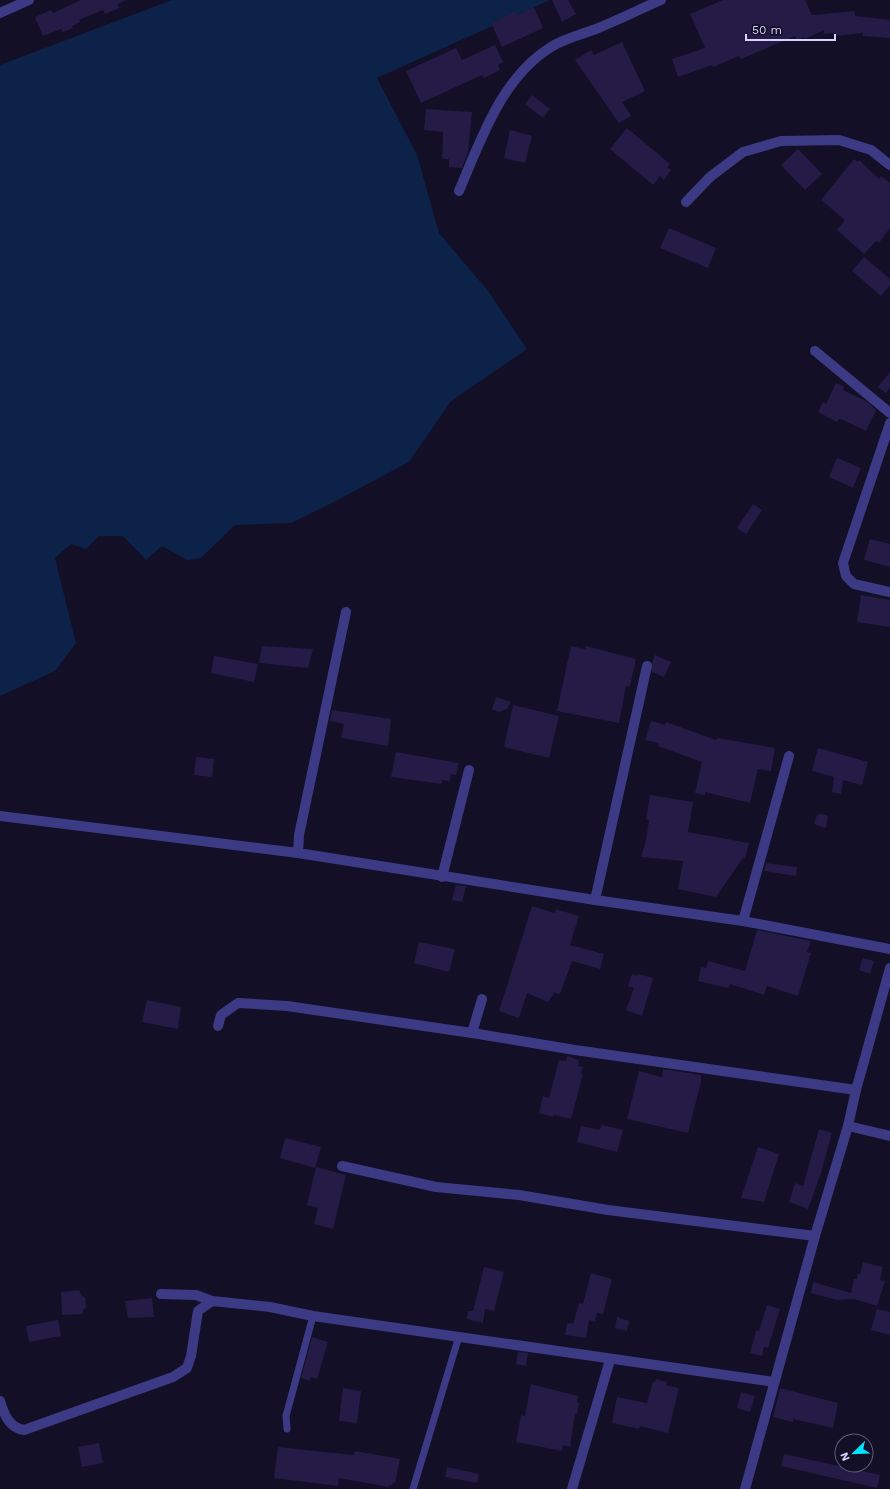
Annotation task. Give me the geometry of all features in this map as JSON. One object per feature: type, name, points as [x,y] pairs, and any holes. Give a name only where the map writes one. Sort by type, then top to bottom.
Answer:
[{"type":"street","points":[[0,13],[29,0]]},
{"type":"street","points":[[459,191],[489,121],[520,74],[536,58],[552,46],[661,0]]},
{"type":"street","points":[[686,202],[710,177],[743,152],[781,141],[839,140],[871,150],[890,165]]},
{"type":"street","points":[[815,351],[890,413]]},
{"type":"street","points":[[890,423],[843,563],[846,576],[854,584],[890,592]]},
{"type":"street","points":[[298,852],[299,835],[346,612]]},
{"type":"street","points":[[595,900],[647,666]]},
{"type":"street","points":[[743,921],[789,756]]},
{"type":"street","points":[[442,877],[469,770]]},
{"type":"street","points":[[0,816],[298,852],[442,877],[743,921],[890,948]]},
{"type":"street","points":[[745,1489],[754,1461],[814,1236],[848,1126],[856,1090],[890,968]]},
{"type":"street","points":[[472,1033],[482,999]]},
{"type":"street","points":[[218,1026],[221,1015],[238,1003],[287,1006],[472,1033],[575,1050],[856,1090]]},
{"type":"street","points":[[848,1126],[890,1136]]},
{"type":"street","points":[[342,1166],[436,1187],[519,1195],[608,1210],[814,1236]]},
{"type":"street","points":[[161,1294],[196,1296],[212,1302],[270,1307],[313,1316],[459,1336],[610,1360],[774,1382]]},
{"type":"street","points":[[0,1401],[5,1416],[17,1429],[24,1430],[173,1377],[187,1368],[191,1356],[198,1311],[212,1302]]},
{"type":"street","points":[[572,1489],[610,1360]]},
{"type":"lane","points":[[287,1429],[286,1416],[313,1316]]},
{"type":"lane","points":[[413,1489],[459,1336]]},
{"type":"water","points":[[172,0],[550,0],[377,78],[417,155],[439,233],[489,292],[527,349],[451,401],[409,462],[291,523],[235,525],[201,558],[187,560],[162,546],[146,560],[123,536],[99,536],[86,549],[71,544],[55,558],[76,643],[55,671],[0,696],[0,65]]},
{"type":"building","points":[[81,0],[126,0],[118,4],[119,8],[105,14],[103,10],[79,20],[80,22],[72,26],[73,28],[63,32],[61,29],[43,36],[35,17],[51,10],[53,13]]},
{"type":"building","points":[[552,0],[568,0],[576,14],[562,22]]},
{"type":"building","points":[[723,0],[805,0],[812,15],[855,11],[855,16],[890,20],[890,38],[863,36],[863,33],[835,36],[834,33],[824,34],[824,30],[805,39],[804,37],[797,40],[795,36],[741,59],[739,56],[713,67],[712,65],[678,77],[672,59],[705,48],[690,14]]},
{"type":"building","points":[[534,7],[543,28],[502,47],[491,23],[516,11],[517,15]]},
{"type":"building","points":[[622,42],[645,91],[622,102],[631,116],[619,123],[575,60],[591,50],[594,55]]},
{"type":"building","points":[[495,45],[503,62],[498,65],[500,70],[484,78],[482,75],[421,103],[406,71],[456,48],[462,60]]},
{"type":"building","points":[[532,95],[550,109],[543,118],[525,104]]},
{"type":"building","points":[[426,109],[472,112],[468,152],[462,168],[449,167],[449,159],[442,159],[443,132],[424,130]]},
{"type":"building","points":[[627,128],[670,164],[667,167],[671,170],[664,180],[660,176],[653,185],[610,149]]},
{"type":"building","points":[[510,130],[532,136],[525,163],[504,158]]},
{"type":"building","points":[[798,149],[822,174],[805,190],[781,165]]},
{"type":"building","points":[[854,159],[858,162],[859,160],[879,179],[881,176],[890,183],[890,228],[879,243],[876,241],[864,254],[837,230],[845,220],[821,200]]},
{"type":"building","points":[[669,228],[716,248],[708,268],[660,248]]},
{"type":"building","points":[[864,257],[890,279],[890,285],[881,296],[852,271]]},
{"type":"building","points":[[890,372],[890,388],[886,393],[878,387]]},
{"type":"building","points":[[836,383],[844,387],[843,390],[866,401],[876,410],[866,431],[841,419],[837,422],[818,412],[823,402],[826,404]]},
{"type":"building","points":[[837,458],[861,468],[853,488],[829,477]]},
{"type":"building","points":[[753,504],[762,510],[746,534],[737,528]]},
{"type":"building","points":[[870,539],[890,544],[890,567],[864,560]]},
{"type":"building","points":[[861,595],[890,600],[890,627],[857,622]]},
{"type":"building","points":[[262,646],[313,649],[308,668],[259,663]]},
{"type":"building","points":[[571,646],[585,649],[586,646],[636,659],[630,686],[626,686],[619,723],[557,711]]},
{"type":"building","points":[[655,655],[671,662],[664,677],[652,672],[652,662]]},
{"type":"building","points":[[214,656],[258,664],[254,682],[211,673]]},
{"type":"building","points":[[496,697],[511,702],[507,709],[499,712],[492,709]]},
{"type":"building","points":[[513,705],[559,716],[549,758],[504,747]]},
{"type":"building","points":[[332,710],[391,719],[388,746],[341,738],[344,724],[330,721]]},
{"type":"building","points":[[651,721],[665,725],[666,722],[716,740],[717,738],[775,748],[771,771],[758,769],[750,803],[705,792],[705,795],[695,793],[702,762],[658,746],[659,743],[645,740]]},
{"type":"building","points":[[818,748],[868,762],[862,785],[843,780],[841,794],[832,792],[834,777],[812,771]]},
{"type":"building","points":[[396,752],[459,763],[456,775],[451,774],[450,781],[442,780],[442,784],[391,777]]},
{"type":"building","points":[[196,757],[214,759],[212,777],[194,775]]},
{"type":"building","points":[[650,795],[693,802],[688,832],[749,843],[745,858],[743,858],[716,897],[678,889],[683,861],[641,857],[646,841],[649,820],[646,819]]},
{"type":"building","points":[[823,814],[828,816],[826,828],[814,824],[817,815]]},
{"type":"building","points":[[766,863],[797,867],[796,876],[764,871]]},
{"type":"building","points":[[456,885],[466,886],[462,902],[452,900]]},
{"type":"building","points":[[532,906],[555,913],[556,909],[579,916],[570,945],[604,954],[600,969],[572,961],[560,994],[554,993],[548,1002],[527,993],[519,1018],[499,1011]]},
{"type":"building","points":[[757,930],[811,941],[807,952],[811,953],[798,996],[767,986],[764,995],[730,984],[728,988],[698,981],[701,967],[706,968],[708,961],[745,971]]},
{"type":"building","points":[[419,942],[455,949],[449,972],[414,963]]},
{"type":"building","points":[[863,958],[874,961],[870,974],[859,970]]},
{"type":"building","points":[[632,974],[653,978],[642,1016],[626,1010],[634,988],[628,986]]},
{"type":"building","points":[[147,1000],[181,1007],[178,1029],[142,1022]]},
{"type":"building","points":[[567,1056],[579,1060],[578,1066],[583,1067],[581,1074],[583,1074],[571,1119],[554,1115],[553,1117],[539,1113],[543,1096],[549,1098],[559,1060],[566,1061]]},
{"type":"building","points":[[663,1069],[701,1075],[701,1082],[688,1133],[627,1119],[639,1071],[662,1077]]},
{"type":"building","points":[[602,1125],[623,1130],[617,1152],[577,1142],[581,1126],[599,1130]]},
{"type":"building","points":[[819,1129],[832,1133],[821,1173],[808,1209],[789,1202],[795,1183],[803,1186]]},
{"type":"building","points":[[285,1138],[321,1147],[315,1168],[280,1158]]},
{"type":"building","points":[[758,1147],[779,1154],[764,1202],[741,1198]]},
{"type":"building","points":[[316,1167],[346,1175],[333,1229],[314,1224],[318,1208],[307,1205]]},
{"type":"building","points":[[863,1262],[883,1267],[880,1280],[885,1281],[877,1306],[854,1299],[837,1300],[811,1293],[813,1282],[851,1293],[854,1279],[857,1279],[858,1273],[860,1274]]},
{"type":"building","points":[[484,1267],[504,1272],[494,1311],[485,1309],[483,1323],[467,1319],[468,1311],[473,1311]]},
{"type":"building","points":[[591,1273],[612,1279],[603,1314],[597,1313],[595,1322],[589,1320],[586,1338],[565,1335],[567,1323],[573,1324],[579,1303],[583,1304]]},
{"type":"building","points":[[79,1290],[82,1296],[85,1297],[86,1307],[83,1310],[83,1314],[62,1315],[61,1292]]},
{"type":"building","points":[[152,1298],[154,1317],[128,1318],[125,1301]]},
{"type":"building","points":[[767,1305],[780,1309],[768,1348],[764,1347],[762,1356],[750,1353],[756,1331],[759,1331]]},
{"type":"building","points":[[877,1309],[890,1312],[890,1335],[871,1330]]},
{"type":"building","points":[[617,1317],[629,1321],[627,1331],[615,1328]]},
{"type":"building","points":[[58,1320],[61,1336],[29,1342],[26,1326]]},
{"type":"building","points":[[312,1337],[328,1342],[317,1379],[311,1377],[310,1381],[301,1378]]},
{"type":"building","points":[[518,1352],[528,1353],[526,1366],[516,1364]]},
{"type":"building","points":[[656,1379],[667,1382],[666,1385],[679,1388],[668,1433],[640,1426],[639,1429],[612,1423],[617,1397],[647,1403],[653,1382],[655,1382]]},
{"type":"building","points":[[531,1384],[578,1396],[577,1403],[579,1403],[577,1414],[575,1414],[570,1447],[563,1445],[562,1451],[516,1442],[521,1415],[525,1416]]},
{"type":"building","points":[[343,1388],[361,1391],[357,1423],[339,1421]]},
{"type":"building","points":[[780,1388],[838,1403],[833,1428],[793,1419],[793,1422],[773,1417]]},
{"type":"building","points":[[741,1392],[755,1396],[750,1412],[737,1408]]},
{"type":"building","points":[[99,1443],[103,1463],[82,1467],[78,1447]]},
{"type":"building","points":[[278,1447],[354,1455],[355,1451],[400,1459],[395,1483],[393,1483],[392,1486],[389,1485],[389,1487],[339,1478],[338,1486],[274,1478]]},
{"type":"building","points":[[784,1454],[834,1465],[834,1473],[871,1473],[880,1475],[877,1488],[781,1466]]},
{"type":"building","points":[[447,1467],[479,1474],[477,1483],[445,1477]]}]
